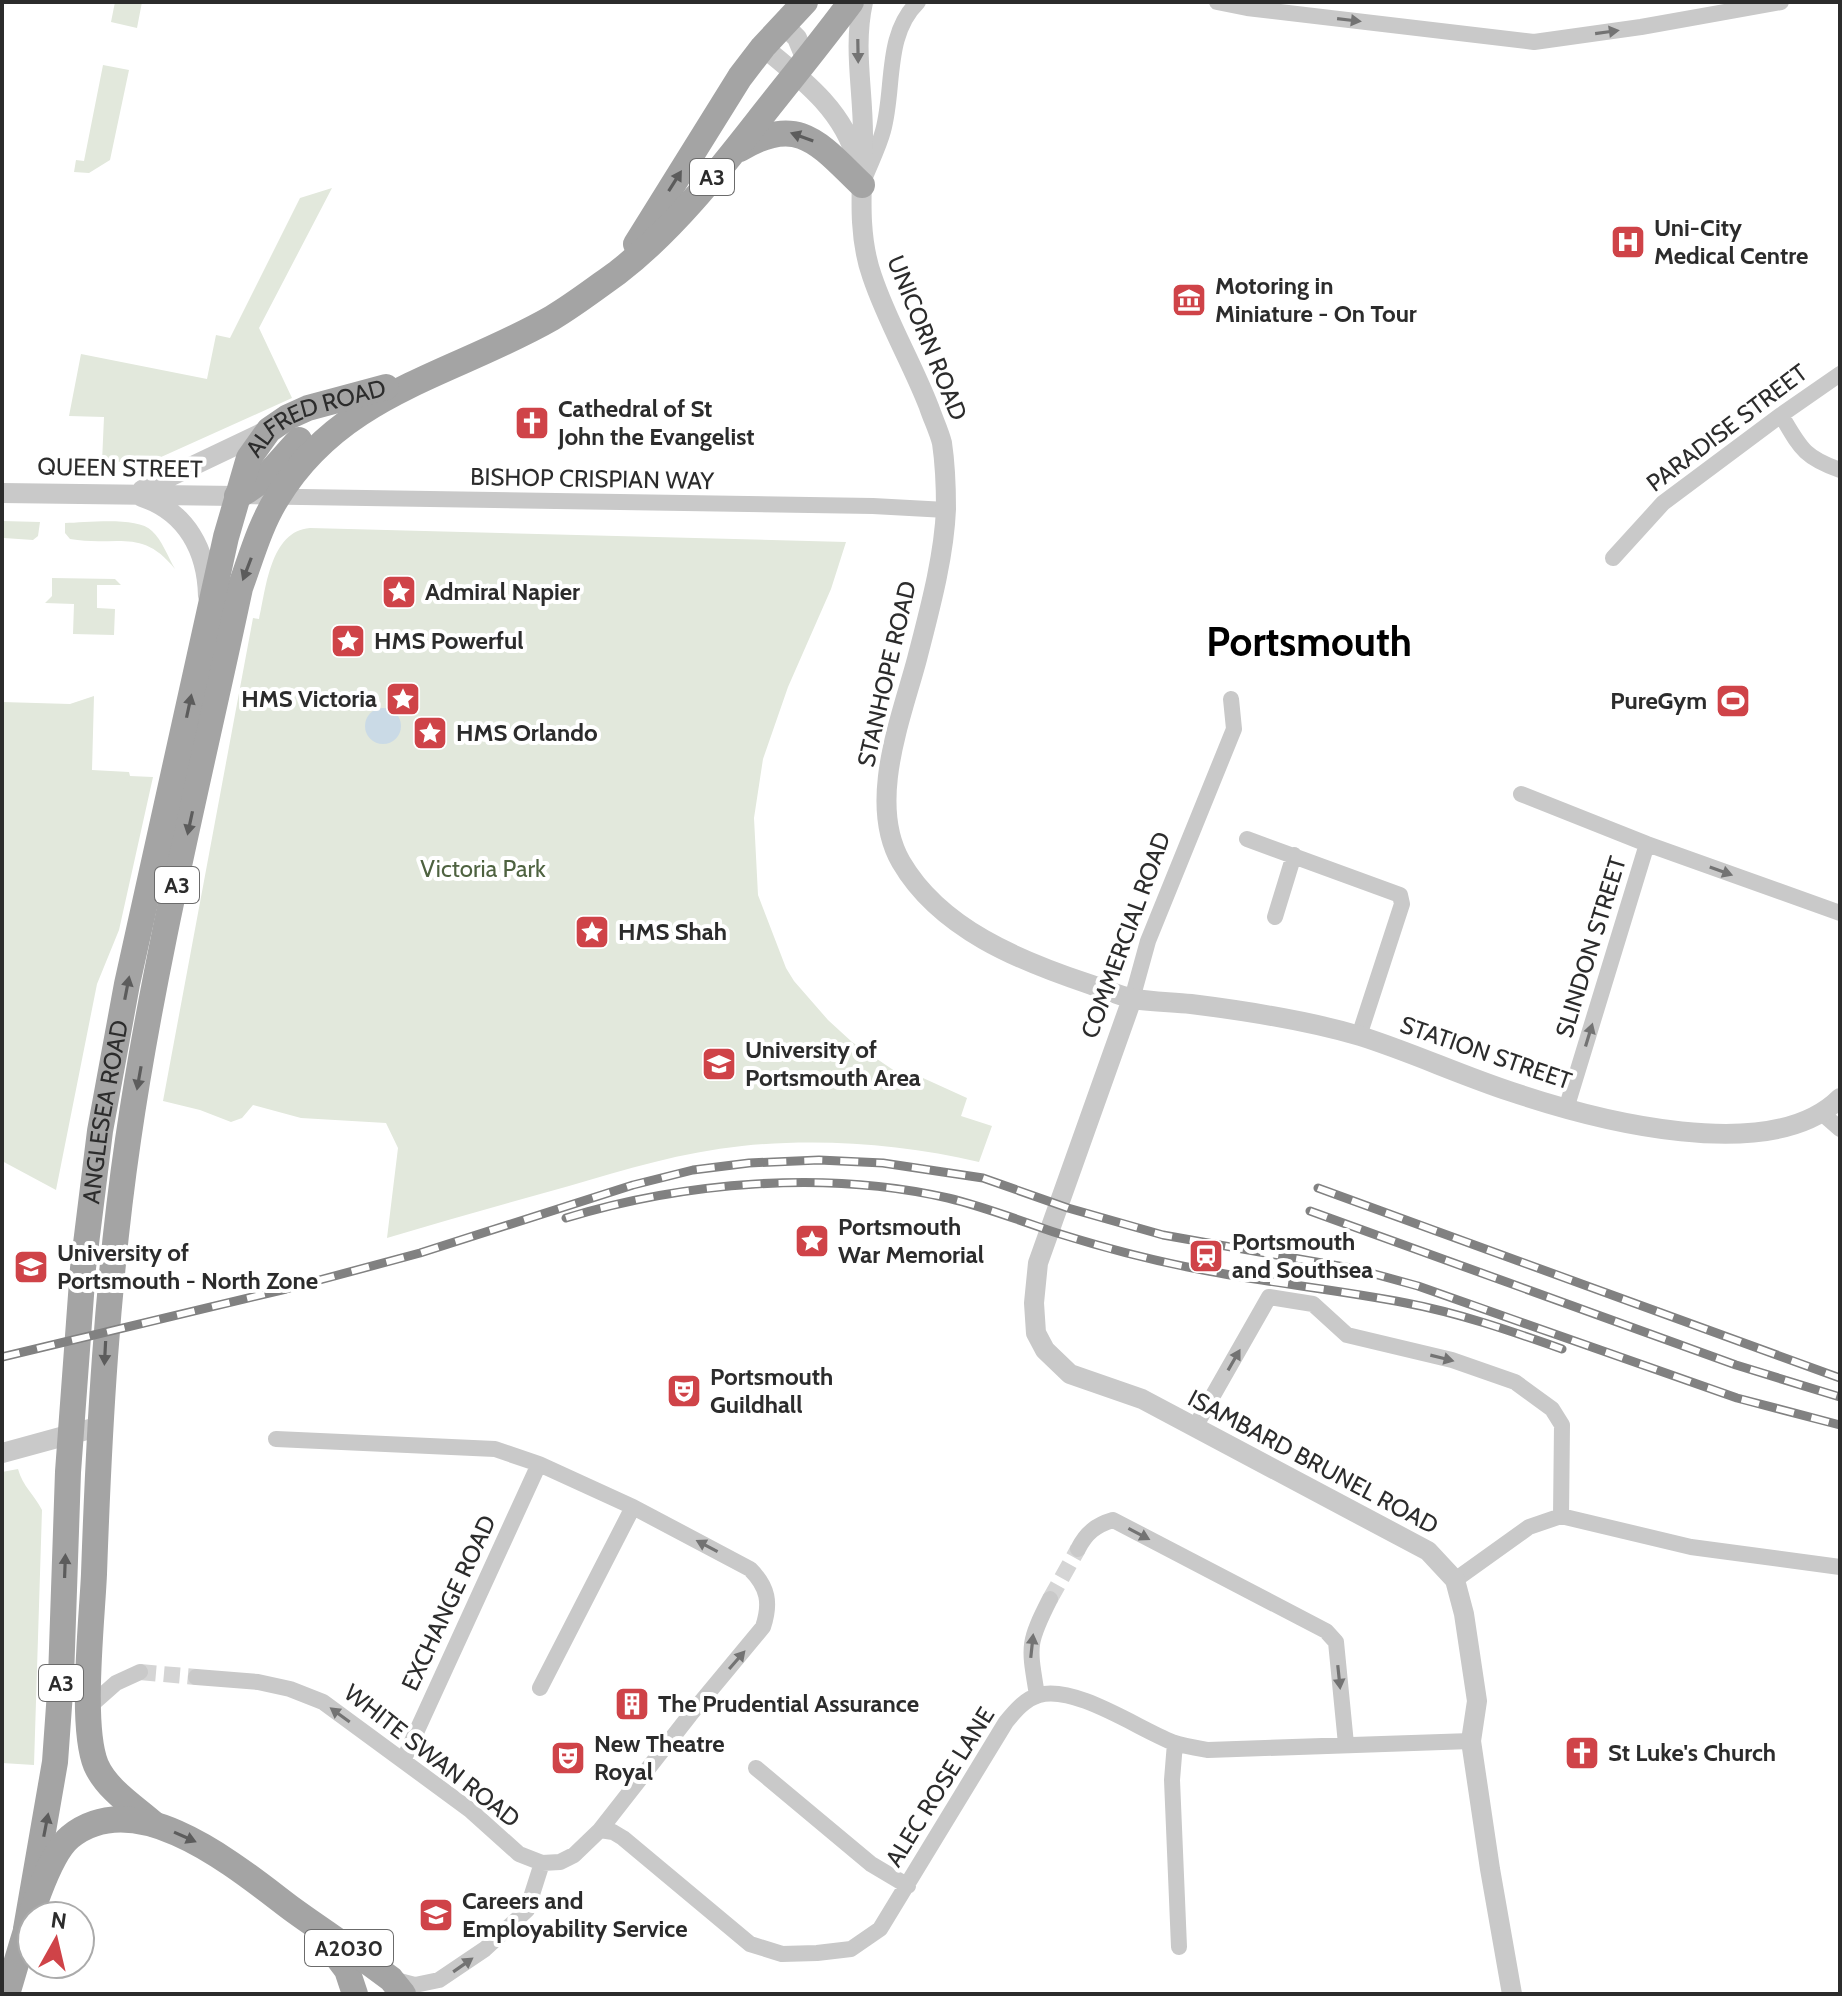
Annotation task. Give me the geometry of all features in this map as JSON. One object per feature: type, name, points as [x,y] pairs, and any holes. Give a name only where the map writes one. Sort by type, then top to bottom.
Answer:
[{"type":"main road","name":"A3","points":[[758,54],[805,2]]},
{"type":"main road","name":"A3","points":[[800,66],[851,2]]},
{"type":"main road","name":"ALFRED ROAD","points":[[619,271],[758,54]]},
{"type":"main road","name":"ALFRED ROAD","points":[[277,497],[312,450],[342,424],[427,375],[552,318],[619,271],[680,215],[800,66]]},
{"type":"main road","points":[[731,155],[772,134],[800,134],[819,144],[862,185]]},
{"type":"main road","name":"ALFRED ROAD","points":[[237,496],[249,458],[269,430],[288,417],[308,408],[427,375]]},
{"type":"main road","name":"A3","points":[[237,496],[264,479],[313,430],[370,407]]},
{"type":"main road","name":"ANGLESEA ROAD","points":[[31,1900],[57,1749],[71,1435],[83,1268],[100,1131],[127,984],[237,496]]},
{"type":"main road","name":"ANGLESEA ROAD","points":[[154,1824],[113,1789],[97,1767],[91,1746],[101,1426],[110,1280],[128,1139],[146,1036],[240,588],[277,497]]},
{"type":"main road","name":"A3","points":[[37,1900],[54,1858],[71,1836],[114,1820],[154,1824],[193,1840],[233,1864],[291,1908],[341,1960],[355,1994]]},
{"type":"main road","name":"A2030","points":[[291,1908],[397,1986]]},
{"type":"main road","name":"A3","points":[[7,1994],[16,1963]]},
{"type":"street","name":"UNICORN ROAD","points":[[863,2],[857,46],[866,258],[880,297],[915,371],[941,441],[946,510]]},
{"type":"street","points":[[862,185],[883,130],[896,39],[906,14],[918,2]]},
{"type":"street","points":[[1217,2],[1534,42],[1641,27],[1707,9],[1781,2]]},
{"type":"street","name":"UNICORN ROAD","points":[[784,25],[797,38],[800,66],[843,127],[854,151],[862,185]]},
{"type":"street","name":"UNICORN ROAD","points":[[758,54],[800,66]]},
{"type":"street","name":"PARADISE STREET","points":[[1613,558],[1663,503],[1840,374]]},
{"type":"street","points":[[1781,415],[1802,450],[1821,463],[1840,470]]},
{"type":"street","points":[[131,493],[157,486],[218,452],[269,430]]},
{"type":"street","name":"QUEEN STREET","points":[[2,493],[237,496]]},
{"type":"street","points":[[131,493],[163,506],[191,532],[207,574],[208,617]]},
{"type":"street","name":"BISHOP CRISPIAN WAY","points":[[237,496],[873,506],[946,510]]},
{"type":"street","name":"STANHOPE ROAD","points":[[946,510],[933,594],[894,746],[887,797],[887,824],[893,844],[902,863],[928,897],[964,927],[1011,953],[1132,999]]},
{"type":"street","name":"COMMERCIAL ROAD","points":[[1063,1189],[1132,999],[1148,941],[1234,729],[1231,699]]},
{"type":"street","points":[[1521,794],[1647,844],[1840,913]]},
{"type":"street","points":[[1247,839],[1400,895],[1402,904],[1359,1036]]},
{"type":"street","name":"SLINDON STREET","points":[[1566,1109],[1647,844]]},
{"type":"street","points":[[1275,917],[1294,855]]},
{"type":"street","name":"STATION STREET","points":[[1132,999],[1194,1005],[1311,1024],[1359,1036],[1512,1093],[1566,1109],[1644,1126],[1726,1135],[1781,1130],[1824,1115]]},
{"type":"street","points":[[1840,1098],[1824,1115],[1840,1129]]},
{"type":"street","name":"ISAMBARD BRUNEL ROAD","points":[[1063,1189],[1038,1263],[1035,1284],[1036,1333],[1045,1350],[1070,1374],[1142,1399],[1428,1551],[1455,1580],[1464,1614],[1477,1701],[1471,1741],[1512,1994]]},
{"type":"street","points":[[1195,1427],[1269,1297],[1313,1304],[1347,1335],[1452,1360],[1515,1382],[1552,1409],[1562,1425],[1561,1516]]},
{"type":"street","points":[[2,1453],[101,1426]]},
{"type":"street","points":[[276,1439],[495,1449],[539,1464],[633,1507],[750,1569],[767,1593],[767,1615],[763,1627],[600,1830],[574,1855],[560,1862],[542,1863],[527,1910],[485,1949],[439,1980],[397,1986]]},
{"type":"street","name":"EXCHANGE ROAD","points":[[403,1761],[539,1464]]},
{"type":"street","points":[[540,1688],[633,1507]]},
{"type":"street","points":[[1455,1580],[1529,1527],[1561,1516],[1691,1547],[1840,1567]]},
{"type":"street","points":[[1078,1549],[1084,1536],[1100,1524],[1113,1520],[1326,1631],[1336,1642],[1346,1744]]},
{"type":"street","points":[[1050,1599],[1032,1635],[1030,1653],[1037,1695],[1056,1693],[1077,1698],[1175,1743],[1208,1750],[1471,1741]]},
{"type":"street","points":[[90,1706],[116,1683],[140,1672]]},
{"type":"street","name":"WHITE SWAN ROAD","points":[[196,1677],[258,1682],[290,1689],[323,1702],[470,1810],[519,1854],[542,1863]]},
{"type":"street","name":"ALEC ROSE LANE","points":[[600,1830],[623,1838],[750,1944],[782,1954],[851,1949],[880,1929],[1006,1722],[1019,1707],[1037,1695]]},
{"type":"street","points":[[1175,1743],[1172,1780],[1179,1947]]},
{"type":"street","points":[[756,1768],[871,1864],[908,1886]]},
{"type":"green space","points":[[115,2],[142,2],[137,28],[111,22]]},
{"type":"green space","points":[[103,65],[129,70],[110,160],[89,173],[74,172],[76,160],[84,161]]},
{"type":"green space","points":[[332,188],[259,328],[292,398],[150,462],[102,462],[104,417],[69,416],[81,354],[207,379],[216,335],[230,338],[300,198]]},
{"type":"green space","points":[[2,521],[40,522],[38,536],[33,540],[4,538]]},
{"type":"green space","points":[[123,522],[145,526],[159,539],[175,569],[163,556],[139,543],[70,539],[65,533],[65,523]]},
{"type":"green space","name":"Victoria Park","points":[[310,528],[846,542],[831,589],[788,687],[763,759],[754,818],[758,895],[786,968],[828,1020],[852,1042],[908,1080],[912,1073],[967,1098],[961,1116],[992,1126],[979,1162],[861,1144],[771,1144],[720,1149],[633,1167],[387,1238],[398,1148],[386,1123],[301,1118],[253,1105],[242,1118],[231,1122],[163,1101],[253,618],[259,619],[278,550],[286,539]]},
{"type":"green space","points":[[52,578],[115,579],[121,585],[97,585],[97,608],[115,609],[114,635],[73,634],[74,604],[45,603],[52,596]]},
{"type":"green space","points":[[94,696],[92,770],[153,777],[119,930],[97,984],[56,1190],[2,1161],[2,702],[70,704]]},
{"type":"green space","points":[[18,1469],[42,1510],[34,1765],[2,1763],[2,1472]]},
{"type":"water","points":[[383,708],[396,713],[401,726],[396,739],[383,744],[370,739],[365,726],[370,713]]},
{"type":"tunnel","points":[[1050,1599],[1078,1549]]},
{"type":"tunnel","points":[[140,1672],[196,1677]]},
{"type":"railway","points":[[2,1357],[286,1289],[420,1253],[633,1185],[693,1170],[749,1163],[819,1160],[883,1163],[983,1178],[1068,1208],[1163,1235],[1356,1269],[1418,1286],[1737,1398],[1840,1425]]},
{"type":"railway","points":[[566,1218],[707,1188],[805,1183],[901,1189],[948,1198],[1075,1239],[1148,1258],[1228,1275],[1426,1307],[1562,1349]]},
{"type":"railway","points":[[1318,1188],[1840,1378]]},
{"type":"railway","points":[[1310,1211],[1736,1365],[1840,1397]]},
{"type":"place","name":"Uni-City Medical Centre","points":[[1628,242]]},
{"type":"place","name":"Motoring in Miniature - On Tour","points":[[1189,300]]},
{"type":"place","name":"Cathedral of St John the Evangelist","points":[[532,423]]},
{"type":"place","name":"Admiral Napier","points":[[399,592]]},
{"type":"place","name":"HMS Powerful","points":[[348,641]]},
{"type":"place","name":"HMS Victoria","points":[[403,699]]},
{"type":"place","name":"PureGym","points":[[1733,701]]},
{"type":"place","name":"HMS Orlando","points":[[430,733]]},
{"type":"place","name":"HMS Shah","points":[[592,932]]},
{"type":"place","name":"University of Portsmouth Area","points":[[719,1064]]},
{"type":"place","name":"Portsmouth War Memorial","points":[[812,1241]]},
{"type":"place","name":"Portsmouth and Southsea","points":[[1206,1256]]},
{"type":"place","name":"University of Portsmouth - North Zone","points":[[31,1267]]},
{"type":"place","name":"Portsmouth Guildhall","points":[[684,1391]]},
{"type":"place","name":"The Prudential Assurance","points":[[632,1704]]},
{"type":"place","name":"St Luke's Church","points":[[1582,1753]]},
{"type":"place","name":"New Theatre Royal","points":[[568,1758]]},
{"type":"place","name":"Careers and Employability Service","points":[[436,1915]]},
{"type":"district","name":"Portsmouth","points":[[1309,642]]}]
